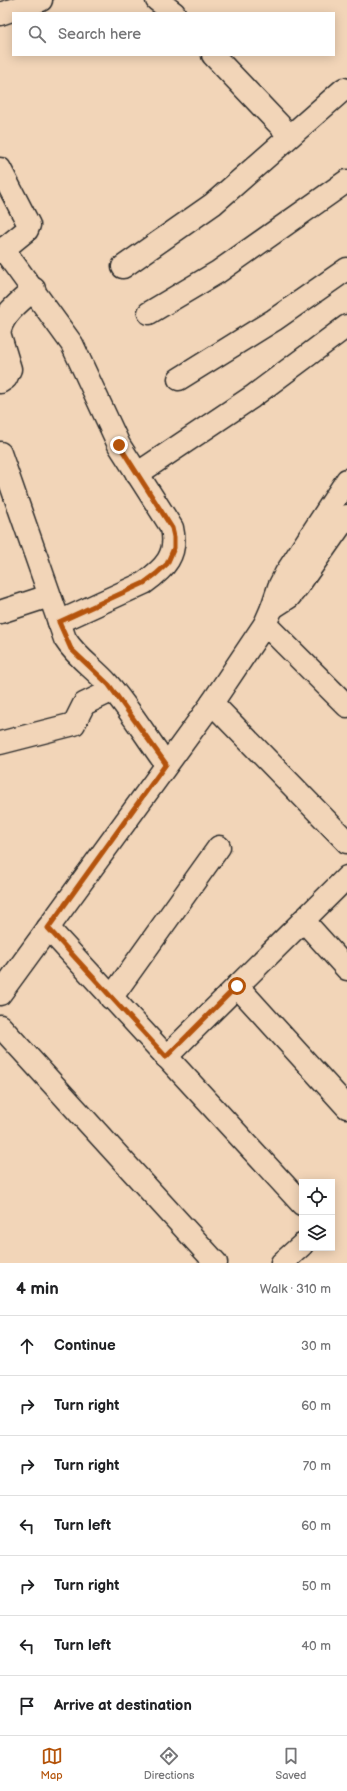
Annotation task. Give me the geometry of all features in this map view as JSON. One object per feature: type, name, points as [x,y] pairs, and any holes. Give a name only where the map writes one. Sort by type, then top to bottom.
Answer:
[{"type":"street","points":[[0,14],[41,0]]},
{"type":"street","points":[[157,0],[173,12]]},
{"type":"street","points":[[214,56],[290,136]]},
{"type":"street","points":[[123,267],[212,204],[290,136],[346,90]]},
{"type":"street","points":[[0,169],[29,225],[27,230],[3,249],[34,289],[72,344],[106,418],[137,474],[172,528],[174,548],[167,564],[156,574],[144,583],[59,622]]},
{"type":"street","points":[[149,313],[218,272],[347,180]]},
{"type":"street","points":[[179,379],[274,320],[347,269]]},
{"type":"street","points":[[0,329],[2,322],[34,289]]},
{"type":"street","points":[[137,474],[252,397],[347,326]]},
{"type":"street","points":[[0,336],[10,369],[6,378],[0,382]]},
{"type":"street","points":[[0,453],[49,596],[71,649],[113,690],[166,764]]},
{"type":"street","points":[[0,994],[166,764],[212,703],[268,616],[286,573],[347,480]]},
{"type":"street","points":[[268,616],[289,597],[298,586],[347,516]]},
{"type":"street","points":[[0,612],[49,596]]},
{"type":"street","points":[[268,616],[345,702]]},
{"type":"street","points":[[0,743],[74,724],[77,721],[80,710],[84,704],[113,690]]},
{"type":"street","points":[[212,703],[347,842]]},
{"type":"street","points":[[111,998],[219,847]]},
{"type":"street","points":[[166,1057],[347,877]]},
{"type":"street","points":[[303,920],[347,969]]},
{"type":"street","points":[[48,928],[299,1201]]},
{"type":"street","points":[[237,986],[347,1107]]},
{"type":"street","points":[[0,1026],[216,1263]]},
{"type":"street","points":[[282,1263],[299,1248]]},
{"type":"route","points":[[119,445],[172,528],[174,548],[167,564],[144,583],[59,622],[65,639],[71,649],[109,685],[166,764],[48,928],[166,1057],[237,986]]}]
